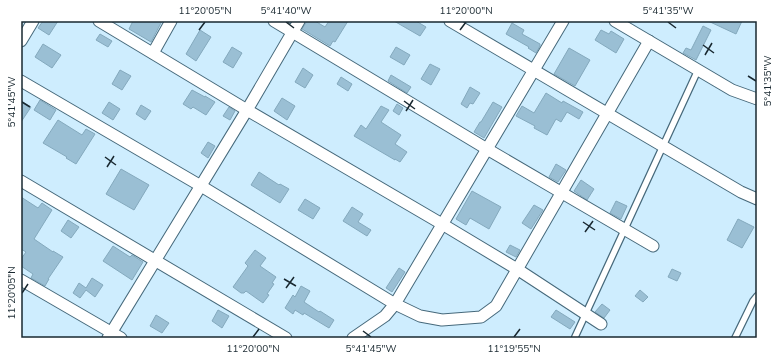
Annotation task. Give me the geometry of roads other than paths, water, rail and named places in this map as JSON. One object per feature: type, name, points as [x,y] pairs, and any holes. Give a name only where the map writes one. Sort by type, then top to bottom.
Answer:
[{"type":"street","points":[[21,41],[33,21]]},
{"type":"street","points":[[99,21],[247,110],[518,269],[601,324]]},
{"type":"street","points":[[153,53],[172,21]]},
{"type":"street","points":[[274,21],[487,149],[653,246]]},
{"type":"street","points":[[21,280],[113,336],[156,260],[299,21]]},
{"type":"street","points":[[450,21],[742,192],[757,199]]},
{"type":"street","points":[[353,338],[385,316],[395,304],[563,21]]},
{"type":"street","points":[[615,21],[732,90],[757,99]]},
{"type":"street","points":[[21,81],[201,186],[395,304],[420,316],[442,320],[481,317],[496,306],[649,41]]},
{"type":"street","points":[[21,181],[286,338]]},
{"type":"lane","points":[[575,337],[698,70]]},
{"type":"lane","points":[[735,338],[753,301],[757,296]]}]
